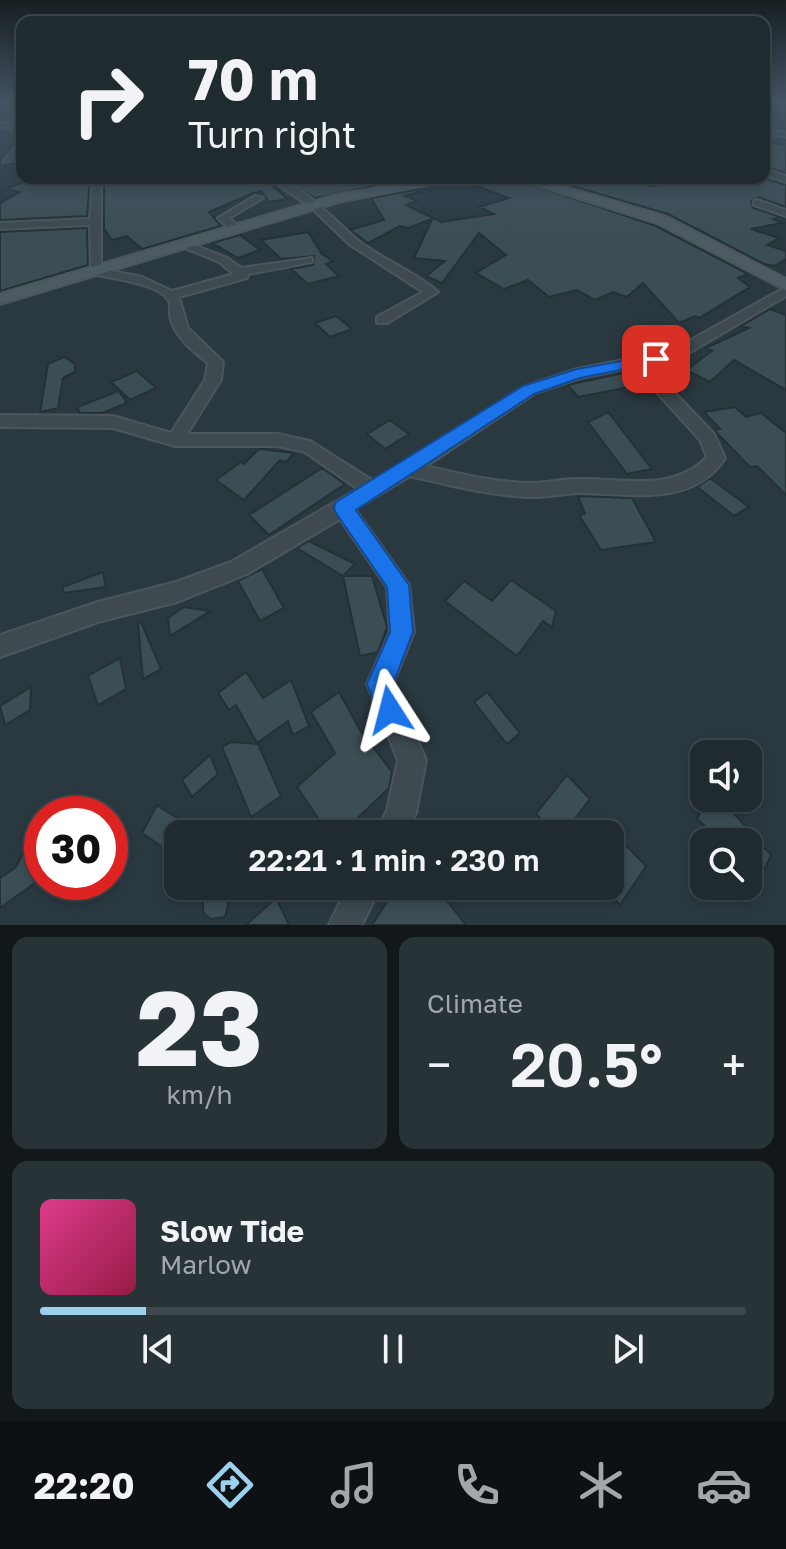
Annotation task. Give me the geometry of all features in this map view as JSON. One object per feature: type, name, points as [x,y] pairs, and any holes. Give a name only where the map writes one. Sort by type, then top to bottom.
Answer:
[{"type":"street","points":[[95,271],[99,239],[94,222],[97,184]]},
{"type":"street","points":[[281,184],[314,205],[353,242],[432,292],[382,320]]},
{"type":"street","points":[[0,300],[390,184]]},
{"type":"street","points":[[541,184],[662,220],[786,285]]},
{"type":"street","points":[[235,229],[223,218],[258,198]]},
{"type":"street","points":[[757,203],[786,213]]},
{"type":"street","points":[[0,226],[94,222]]},
{"type":"street","points":[[184,244],[242,271],[308,260]]},
{"type":"street","points":[[95,271],[147,283],[170,295],[175,300],[174,317],[189,341],[216,362],[213,380],[175,440]]},
{"type":"street","points":[[170,295],[238,279],[243,275],[242,271]]},
{"type":"street","points":[[0,646],[98,612],[177,592],[239,568],[408,469],[529,390],[577,374],[675,355],[786,291]]},
{"type":"street","points":[[408,469],[531,490],[577,486],[658,489],[679,484],[710,467],[716,458],[708,438],[638,363]]},
{"type":"street","points":[[0,421],[113,422],[175,440],[278,440],[310,447],[372,490]]},
{"type":"street","points":[[343,508],[398,585],[402,632],[380,684],[412,760],[398,820]]},
{"type":"street","points":[[345,925],[358,900]]},
{"type":"building","points":[[12,146],[16,146],[16,163],[0,166],[0,160]]},
{"type":"building","points":[[770,146],[786,146],[786,173],[770,168]]},
{"type":"building","points":[[770,180],[786,185],[786,207],[758,197],[751,201],[753,208],[781,217],[773,219],[782,223],[751,229],[779,238],[767,245],[786,251],[786,259],[774,266],[764,264],[668,214],[566,184],[770,184]]},
{"type":"building","points":[[19,184],[90,184],[87,216],[0,220],[0,203],[20,192],[6,189]]},
{"type":"building","points":[[104,184],[271,184],[287,199],[269,202],[261,191],[253,193],[209,212],[221,226],[142,249],[127,236],[112,240],[104,229]]},
{"type":"building","points":[[293,184],[385,184],[315,198]]},
{"type":"building","points":[[530,184],[656,226],[748,274],[738,278],[750,287],[699,318],[695,316],[679,323],[643,283],[627,297],[613,292],[595,300],[577,290],[549,297],[528,280],[504,289],[476,273],[506,255],[479,233],[442,283],[426,276],[445,261],[414,258],[432,219],[408,228],[400,226],[368,243],[350,230],[384,220],[371,198],[415,190],[419,192],[405,196],[417,201],[406,205],[441,222],[494,214],[479,207],[509,198],[474,185]]},
{"type":"building","points":[[87,228],[88,265],[0,291],[0,232]]},
{"type":"building","points":[[308,232],[322,254],[333,261],[326,264],[339,276],[308,284],[291,269],[313,265],[314,256],[281,259],[261,240]]},
{"type":"building","points":[[240,235],[260,250],[238,258],[212,243]]},
{"type":"building","points":[[770,309],[786,315],[786,390],[734,360],[710,382],[686,370],[712,351],[706,348],[749,328],[741,326]]},
{"type":"building","points":[[336,316],[352,329],[330,337],[315,323]]},
{"type":"building","points":[[64,357],[75,364],[75,372],[63,378],[58,408],[40,412],[48,364]]},
{"type":"building","points":[[137,371],[156,388],[130,400],[111,382]]},
{"type":"building","points":[[633,371],[645,384],[578,397],[568,385]]},
{"type":"building","points":[[119,391],[127,403],[102,413],[80,413],[77,407]]},
{"type":"building","points":[[735,407],[746,417],[761,413],[786,433],[786,495],[757,466],[750,467],[714,430],[720,429],[704,412]]},
{"type":"building","points":[[608,412],[652,469],[627,474],[588,422]]},
{"type":"building","points":[[390,420],[409,434],[385,449],[367,434]]},
{"type":"building","points":[[259,449],[294,453],[286,462],[280,460],[244,500],[216,480],[241,462],[244,464]]},
{"type":"building","points":[[322,468],[345,484],[269,535],[249,515]]},
{"type":"building","points":[[710,478],[749,507],[734,516],[697,487]]},
{"type":"building","points":[[578,496],[632,498],[656,542],[601,550],[579,515],[585,514]]},
{"type":"building","points":[[309,541],[355,564],[343,576],[297,548]]},
{"type":"building","points":[[262,569],[284,608],[260,621],[238,581]]},
{"type":"building","points":[[103,572],[106,587],[64,593],[62,587]]},
{"type":"building","points":[[343,576],[372,576],[387,627],[378,652],[360,656]]},
{"type":"building","points":[[511,580],[556,611],[552,627],[543,621],[517,656],[445,601],[464,581],[492,601]]},
{"type":"building","points":[[184,607],[210,611],[170,636],[168,618]]},
{"type":"building","points":[[141,622],[161,669],[143,679],[138,623]]},
{"type":"building","points":[[120,658],[126,689],[98,705],[88,676]]},
{"type":"building","points":[[246,672],[263,698],[291,680],[309,726],[293,735],[288,721],[257,743],[236,705],[229,710],[218,693]]},
{"type":"building","points":[[31,687],[30,710],[5,725],[0,706]]},
{"type":"building","points":[[339,692],[360,730],[392,772],[389,788],[356,820],[319,820],[297,787],[335,753],[311,712]]},
{"type":"building","points":[[487,692],[520,733],[507,744],[474,702]]},
{"type":"building","points":[[231,742],[258,744],[281,796],[251,817],[222,747]]},
{"type":"building","points":[[210,755],[218,774],[192,797],[182,780]]},
{"type":"building","points":[[567,775],[590,799],[574,820],[542,820],[536,814]]},
{"type":"building","points":[[157,805],[181,820],[164,820],[164,848],[142,833]]},
{"type":"building","points":[[701,812],[733,812],[747,828],[708,828],[697,819]]},
{"type":"building","points":[[624,843],[646,866],[624,899]]},
{"type":"building","points":[[762,845],[771,855],[762,875]]},
{"type":"building","points":[[24,851],[24,891],[0,908],[0,878],[16,867]]},
{"type":"building","points":[[203,900],[229,900],[225,917],[210,919],[203,912]]},
{"type":"building","points":[[277,900],[289,925],[246,925]]},
{"type":"building","points":[[388,900],[446,900],[466,925],[372,925]]},
{"type":"route","points":[[390,710],[380,684],[402,632],[398,585],[343,508],[529,390],[577,374],[656,359]]}]
